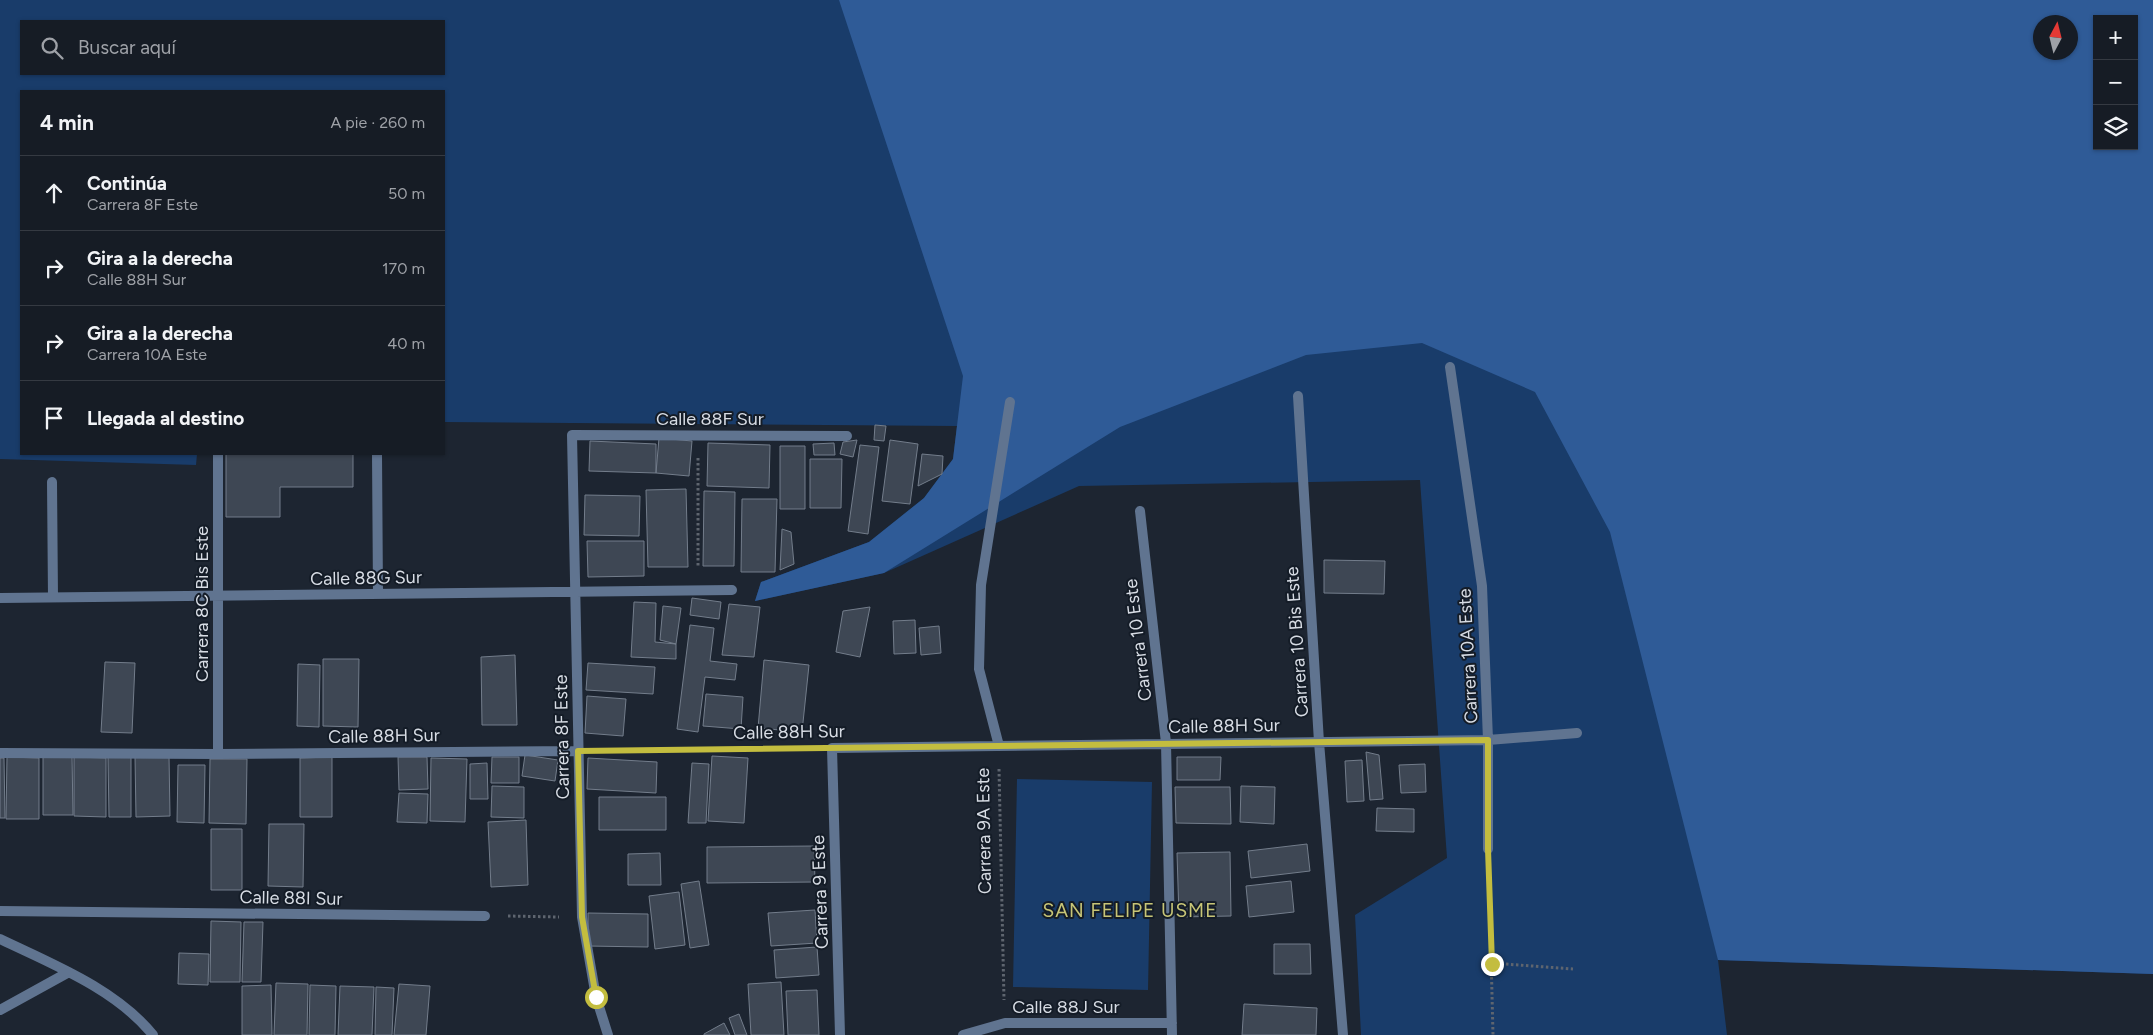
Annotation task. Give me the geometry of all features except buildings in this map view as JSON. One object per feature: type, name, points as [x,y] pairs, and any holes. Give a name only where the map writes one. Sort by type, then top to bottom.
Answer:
[{"type":"street","name":"Carrera 10A Este","points":[[1450,367],[1482,586],[1488,740],[1488,849]]},
{"type":"street","name":"Carrera 10 Bis Este","points":[[1298,396],[1319,742],[1343,1035]]},
{"type":"street","name":"Carrera 9A Este","points":[[999,746],[979,670],[981,584],[1010,402]]},
{"type":"street","name":"Calle 88F Sur","points":[[572,435],[847,436]]},
{"type":"street","name":"Carrera 8F Este","points":[[572,435],[582,917],[596,997],[608,1035]]},
{"type":"street","name":"Carrera 8C Bis Este","points":[[218,455],[218,754]]},
{"type":"street","points":[[378,455],[378,594]]},
{"type":"street","points":[[52,482],[53,597]]},
{"type":"street","name":"Carrera 10 Este","points":[[1140,511],[1166,743],[1172,1035]]},
{"type":"street","name":"Calle 88G Sur","points":[[0,598],[732,590]]},
{"type":"street","name":"Calle 88H Sur","points":[[832,748],[1488,740],[1577,733]]},
{"type":"street","name":"Carrera 9 Este","points":[[832,748],[840,1035]]},
{"type":"street","name":"Calle 88H Sur","points":[[0,753],[218,754],[578,751]]},
{"type":"street","name":"Calle 88I Sur","points":[[0,911],[485,916]]},
{"type":"street","points":[[0,939],[69,972],[126,1007],[153,1035]]},
{"type":"street","points":[[0,1010],[69,972]]},
{"type":"street","name":"Calle 88J Sur","points":[[963,1035],[1005,1023],[1172,1022]]},
{"type":"path","points":[[698,435],[698,590]]},
{"type":"path","name":"Carrera 9A Este","points":[[999,746],[1005,1023]]},
{"type":"path","name":"Calle 88H Sur","points":[[578,751],[832,748]]},
{"type":"path","points":[[1488,849],[1493,1035]]},
{"type":"path","points":[[485,916],[582,917]]},
{"type":"path","points":[[1492,964],[1573,969]]},
{"type":"shaded area","points":[[0,0],[2153,0],[2153,974],[1718,960],[1727,1035],[1361,1035],[1355,915],[1447,858],[1420,480],[1079,486],[884,573],[755,601],[761,582],[869,542],[924,498],[953,459],[957,426],[445,422],[445,90],[20,90],[20,455],[197,455],[196,465],[0,459]]},
{"type":"shaded area","points":[[839,0],[2153,0],[2153,974],[1718,960],[1610,532],[1535,392],[1422,343],[1306,355],[1120,427],[884,573],[755,601],[761,582],[869,542],[924,498],[953,459],[963,376]]},
{"type":"shaded area","points":[[1017,779],[1152,782],[1148,990],[1013,987]]},
{"type":"district","name":"SAN FELIPE USME","points":[[1130,910]]},
{"type":"route","points":[[596,997],[582,917],[578,751],[1488,740],[1488,849],[1492,964]]}]
